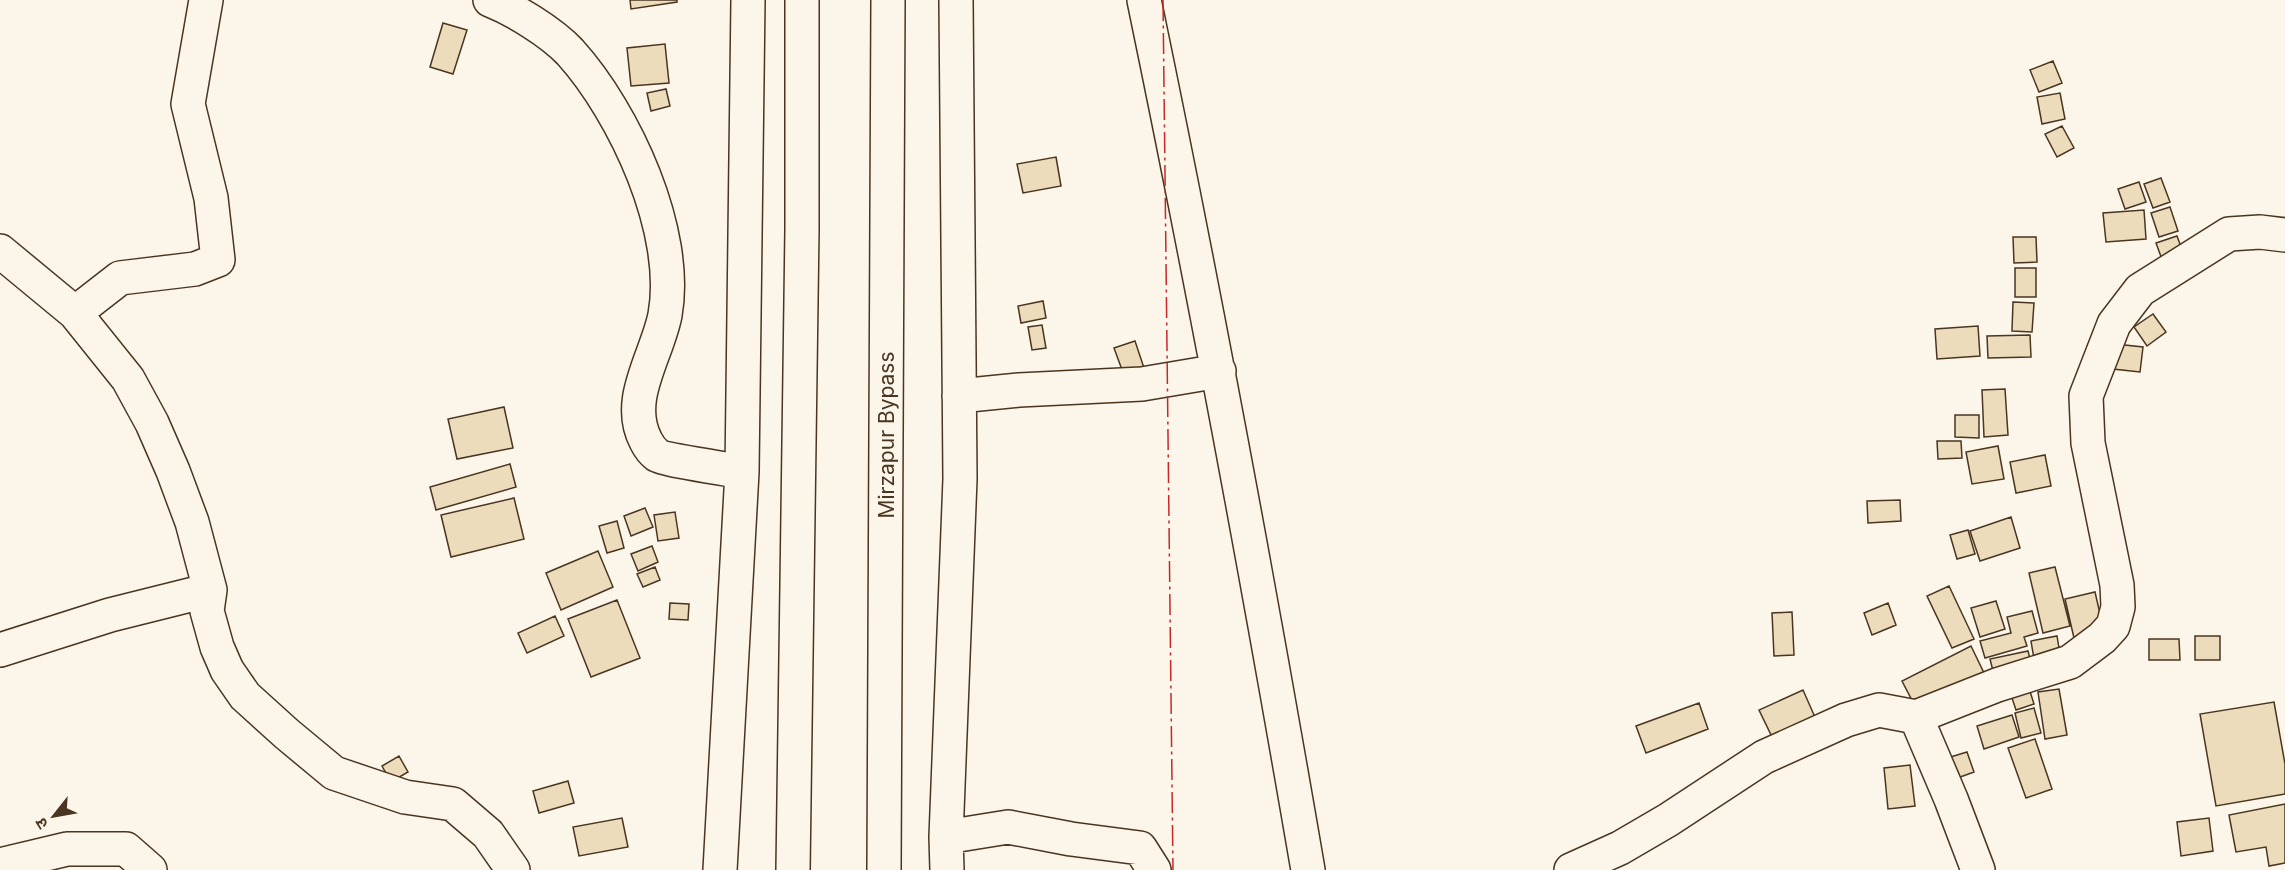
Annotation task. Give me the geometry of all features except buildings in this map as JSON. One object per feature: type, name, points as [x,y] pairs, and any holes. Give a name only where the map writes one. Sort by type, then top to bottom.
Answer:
[{"type":"main road","points":[[75,313],[120,278],[195,269],[218,260],[211,198],[188,104],[206,0]]},
{"type":"main road","points":[[490,0],[538,27],[569,52],[609,104],[631,146],[651,197],[666,258],[667,286],[664,315],[637,404],[638,422],[646,443],[658,456],[742,472]]},
{"type":"main road","points":[[720,870],[742,472],[748,0]]},
{"type":"main road","points":[[793,870],[802,229],[802,0]]},
{"type":"main road","name":"Mirzapur Bypass","points":[[884,870],[888,0]]},
{"type":"main road","points":[[947,870],[946,837],[960,479],[956,0]]},
{"type":"main road","points":[[1144,0],[1197,254],[1262,604],[1308,870]]},
{"type":"main road","points":[[1571,870],[1620,848],[1668,820],[1764,757],[1845,720],[1879,710],[1916,717],[1997,685],[2070,662],[2102,638],[2113,627],[2118,608],[2117,585],[2088,443],[2086,396],[2114,324],[2140,290],[2229,234],[2260,232],[2285,235]]},
{"type":"main road","points":[[0,251],[75,313],[128,379],[152,423],[192,522],[210,590],[207,611],[217,647],[227,670],[245,696],[334,773],[405,797],[453,804],[488,834],[513,870]]},
{"type":"main road","points":[[959,396],[1019,390],[1142,384],[1219,371]]},
{"type":"main road","points":[[0,650],[110,615],[210,590]]},
{"type":"main road","points":[[1916,717],[1978,870]]},
{"type":"main road","points":[[946,837],[1008,827],[1071,839],[1140,848],[1154,870]]},
{"type":"main road","points":[[0,865],[67,849],[126,849],[150,870]]},
{"type":"power","points":[[1163,0],[1173,870]]}]
